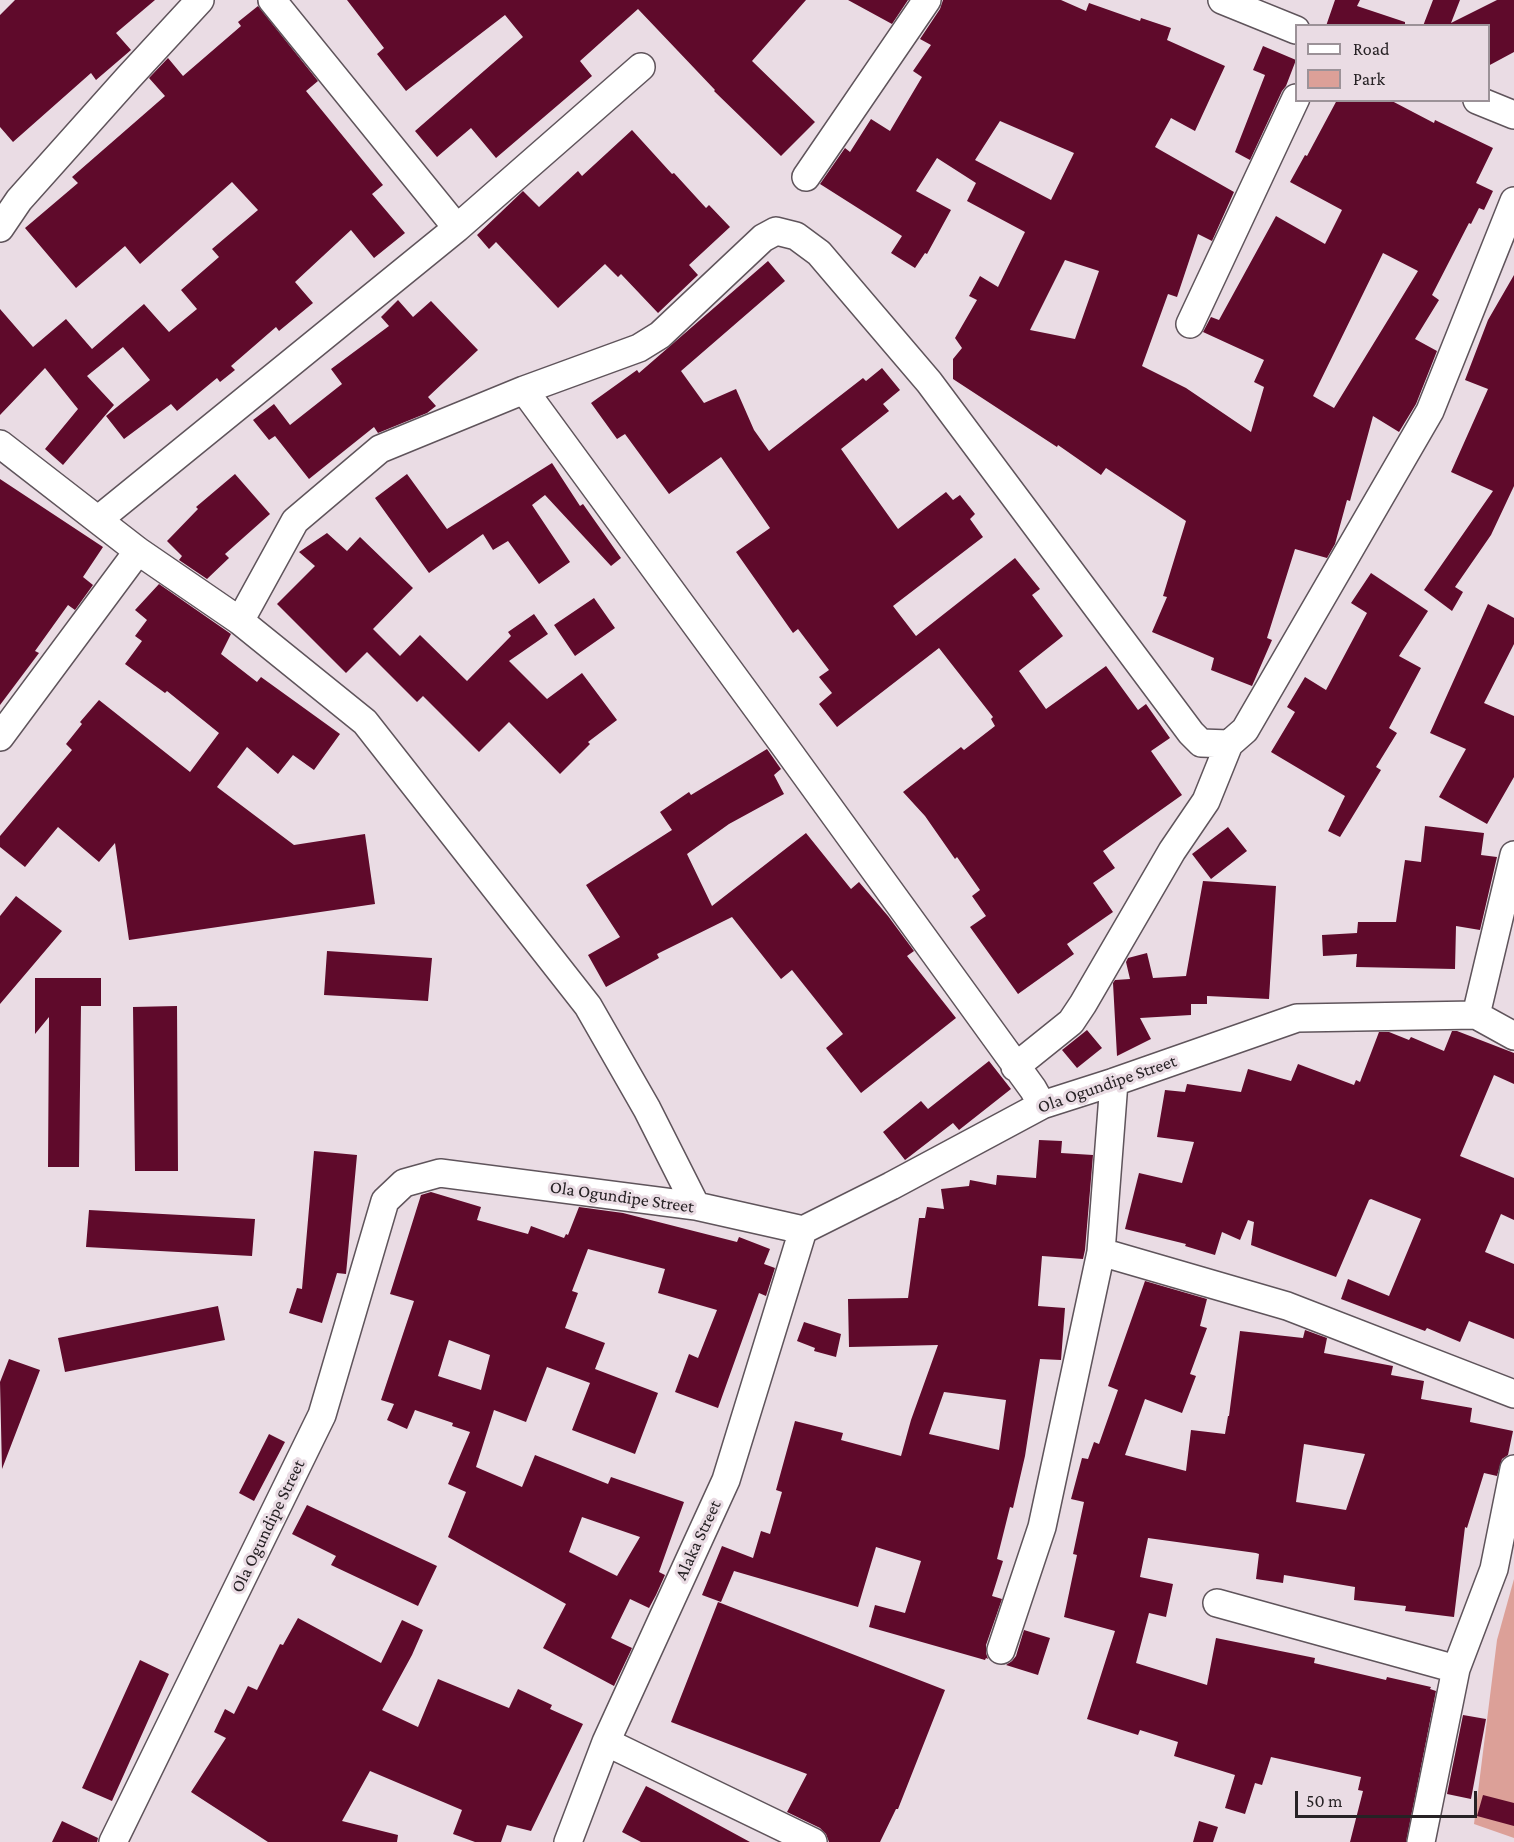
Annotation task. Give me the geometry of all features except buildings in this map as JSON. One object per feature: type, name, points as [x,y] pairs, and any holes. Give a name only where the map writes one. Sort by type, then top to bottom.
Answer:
[{"type":"street","points":[[0,228],[19,200],[200,0]]},
{"type":"street","points":[[272,0],[457,228]]},
{"type":"street","points":[[806,177],[927,0]]},
{"type":"street","points":[[1222,0],[1295,30]]},
{"type":"street","points":[[99,519],[457,228],[640,67]]},
{"type":"street","points":[[1190,324],[1295,100]]},
{"type":"street","points":[[1482,102],[1514,115]]},
{"type":"street","points":[[1016,1067],[1071,1022],[1172,851],[1206,801],[1229,744],[1245,730],[1430,411],[1514,201]]},
{"type":"street","points":[[240,621],[295,521],[380,449],[524,390],[639,348],[660,335],[763,238],[776,231],[796,236],[819,253],[929,382],[1191,733],[1201,742],[1229,744]]},
{"type":"street","points":[[524,390],[1033,1089],[1041,1105]]},
{"type":"street","points":[[0,444],[138,550],[240,621],[365,722],[588,1006],[647,1109],[696,1206]]},
{"type":"street","points":[[0,737],[138,550]]},
{"type":"street","points":[[1476,1015],[1514,855]]},
{"type":"street","name":"Ola Ogundipe Street","points":[[113,1842],[322,1415],[385,1201],[404,1183],[440,1173],[696,1206],[803,1230],[891,1186],[1041,1105],[1298,1018],[1476,1015],[1514,1036]]},
{"type":"street","points":[[1001,1650],[1042,1527],[1101,1252],[1114,1082]]},
{"type":"street","name":"Alaka Street","points":[[568,1842],[606,1742],[726,1480],[803,1230]]},
{"type":"street","points":[[1101,1252],[1287,1306],[1514,1394]]},
{"type":"street","points":[[1421,1842],[1456,1669],[1494,1569],[1514,1469]]},
{"type":"street","points":[[1217,1603],[1456,1669]]},
{"type":"street","points":[[606,1742],[813,1842]]},
{"type":"green space","points":[[1514,1579],[1514,1838],[1474,1824],[1497,1640]]}]
